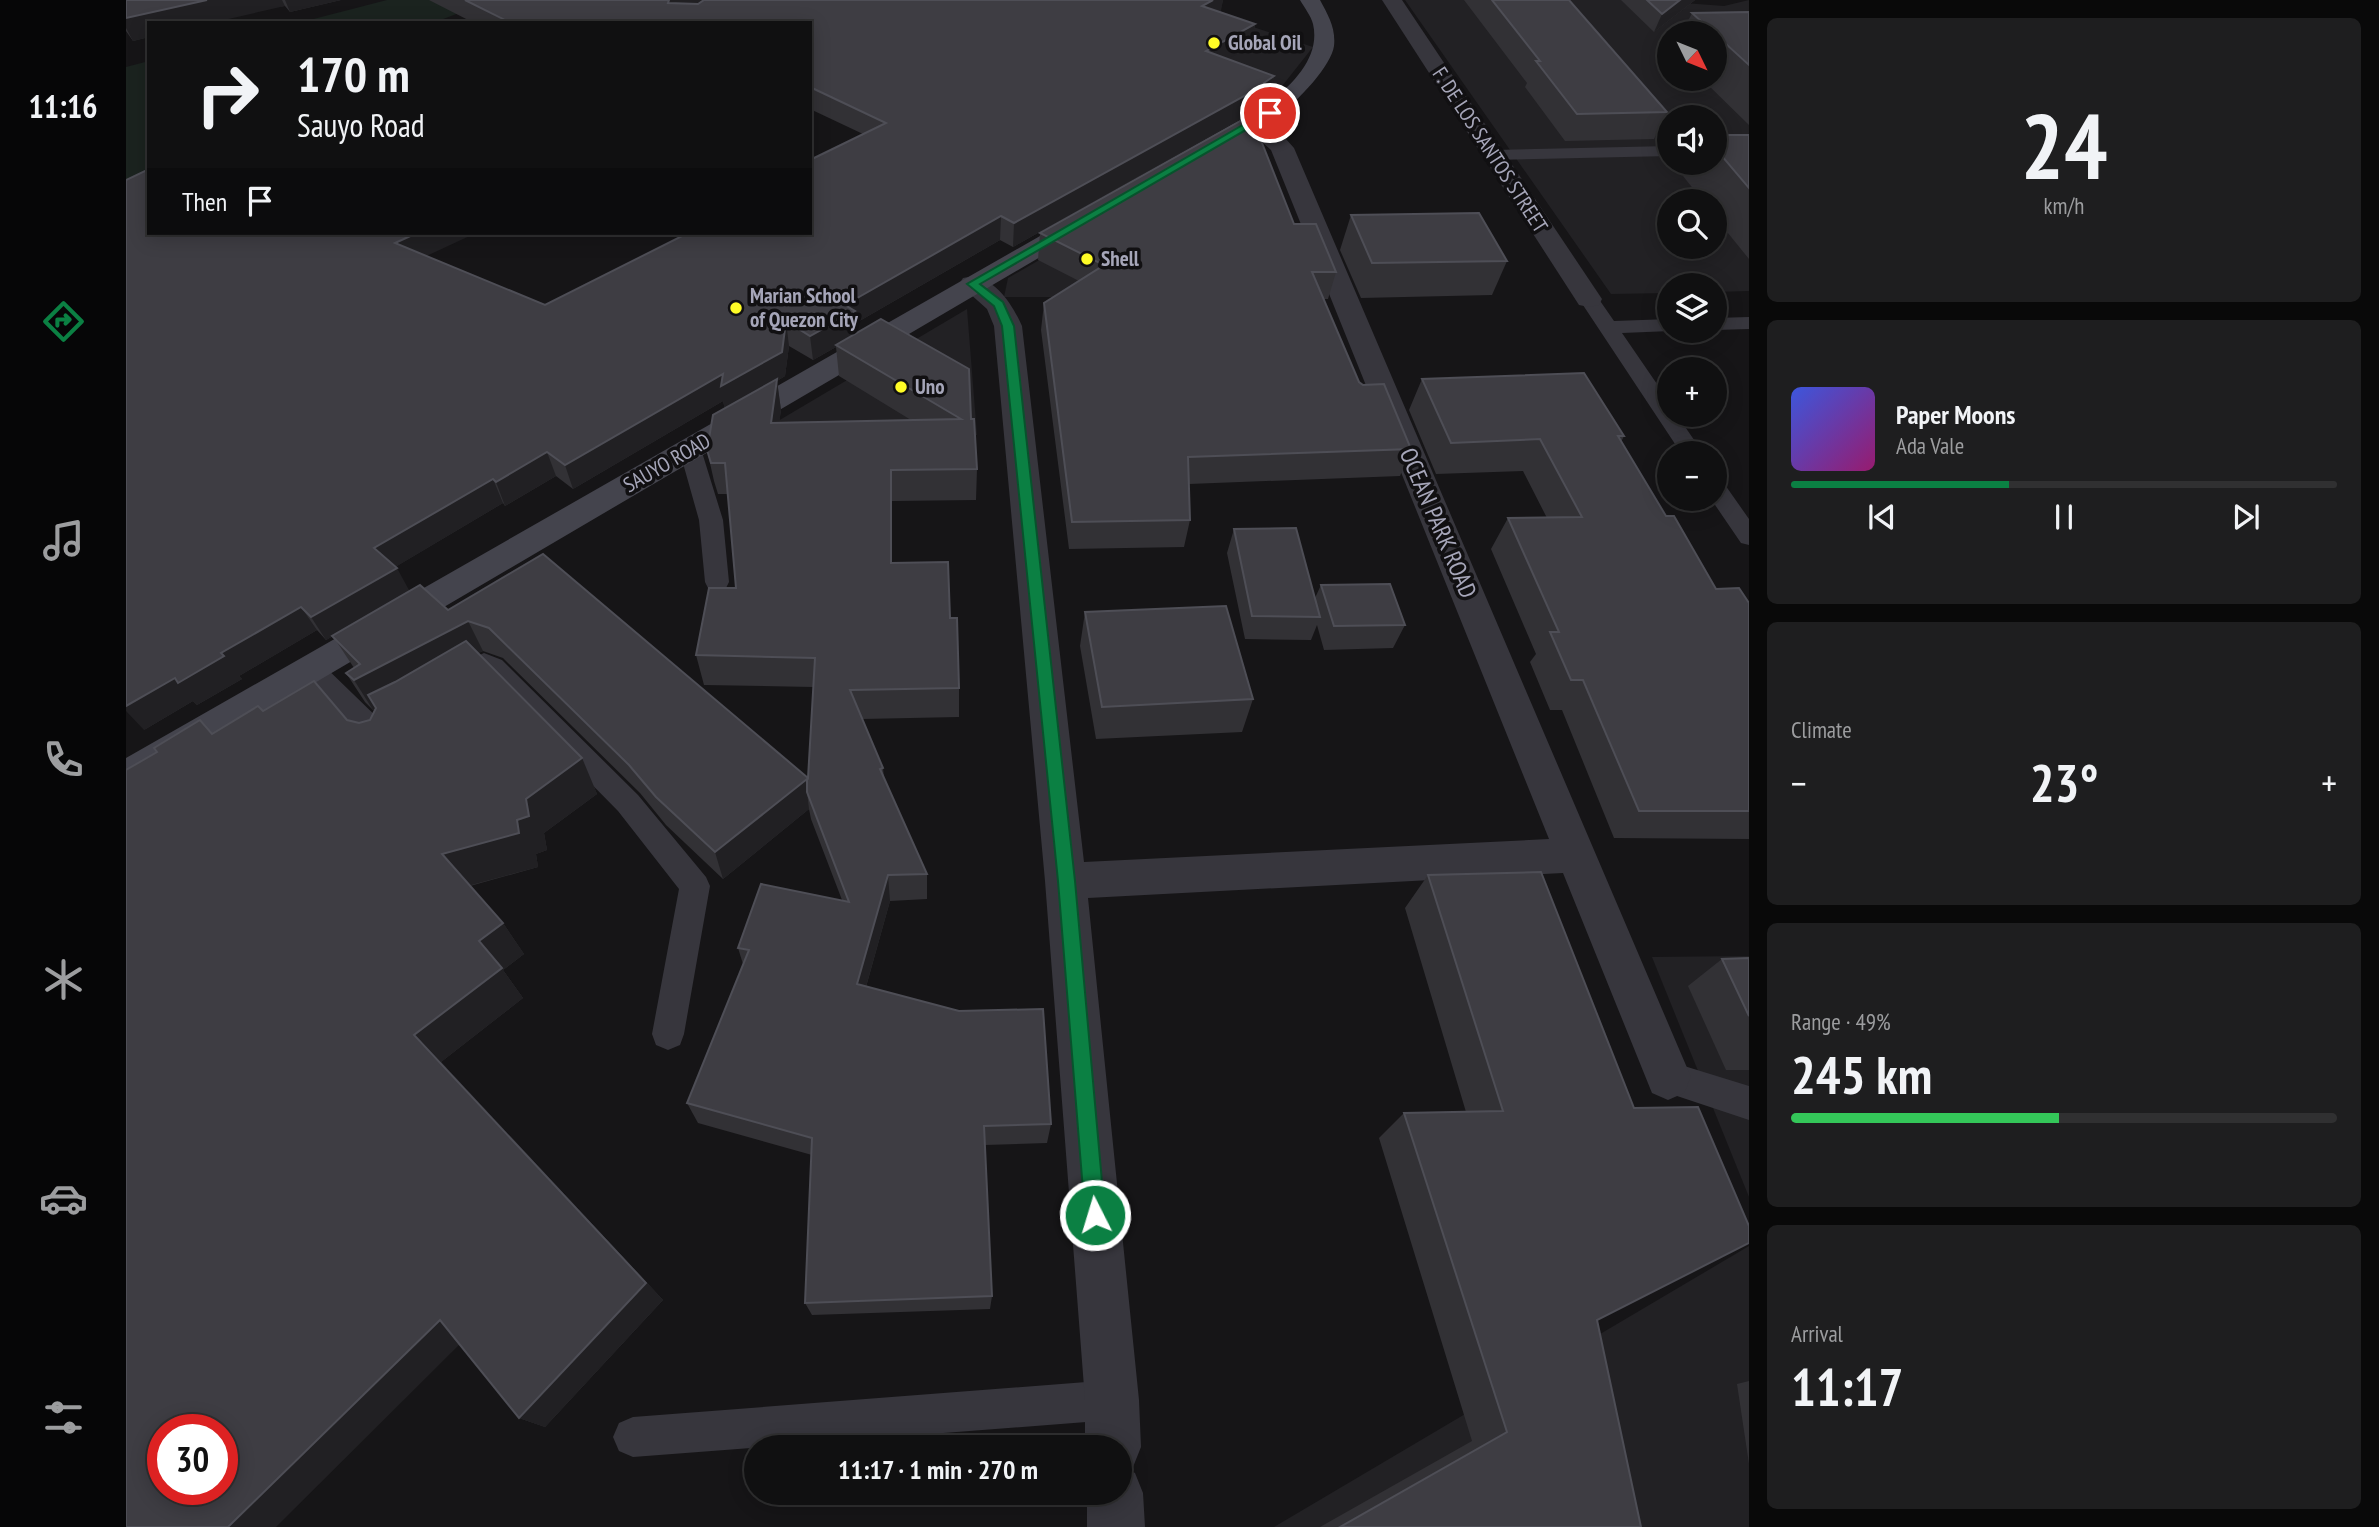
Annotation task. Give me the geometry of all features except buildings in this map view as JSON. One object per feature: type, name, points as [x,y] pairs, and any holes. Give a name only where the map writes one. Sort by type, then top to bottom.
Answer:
[{"type":"main road","points":[[1180,166],[1253,124],[1284,102],[1317,64],[1325,46],[1325,28],[1321,14],[1310,0]]},
{"type":"main road","name":"SAUYO ROAD","points":[[126,777],[1113,204]]},
{"type":"street","name":"F. DE LOS SANTOS STREET","points":[[1392,0],[1589,299]]},
{"type":"street","name":"OCEAN PARK ROAD","points":[[1253,124],[1269,134],[1282,148],[1668,1077]]},
{"type":"street","points":[[972,284],[999,304],[1008,326],[1066,881],[1112,1400],[1113,1435]]},
{"type":"street","points":[[1066,881],[1576,855]]},
{"type":"street","points":[[1115,1505],[1116,1527]]},
{"type":"lane","points":[[1493,155],[1657,151]]},
{"type":"lane","points":[[1589,299],[1684,441]]},
{"type":"lane","points":[[1727,324],[1749,323]]},
{"type":"lane","points":[[1607,327],[1657,325]]},
{"type":"lane","points":[[690,449],[711,520],[717,582]]},
{"type":"lane","points":[[1727,505],[1749,537]]},
{"type":"lane","points":[[439,689],[484,663],[493,667],[628,803],[695,886],[668,1034]]},
{"type":"lane","points":[[310,668],[382,730]]},
{"type":"lane","points":[[1668,1077],[1749,1103]]},
{"type":"lane","points":[[633,1437],[1112,1400]]},
{"type":"shaded area","points":[[387,0],[447,0],[464,11],[438,21],[306,21]]},
{"type":"shaded area","points":[[1172,0],[1313,47],[1275,95],[1090,36]]},
{"type":"shaded area","points":[[1405,0],[1644,0],[1724,6],[1749,0],[1749,291],[1727,292],[1727,273],[1657,273],[1657,293],[1611,294]]},
{"type":"shaded area","points":[[147,62],[147,178],[126,186],[126,67]]},
{"type":"shaded area","points":[[1126,210],[1156,297],[1004,297],[1008,278]]},
{"type":"shaded area","points":[[967,309],[977,435],[782,442],[773,424]]},
{"type":"shaded area","points":[[1749,956],[1749,1197],[1652,957]]},
{"type":"shaded area","points":[[1749,1246],[1749,1527],[1274,1527]]},
{"type":"place","name":"Global Oil","points":[[1214,43]]},
{"type":"place","name":"Shell","points":[[1087,259]]},
{"type":"place","name":"Marian School of Quezon City","points":[[736,308]]},
{"type":"place","name":"Uno","points":[[901,387]]},
{"type":"route","points":[[1095,1215],[1066,881],[1008,326],[999,304],[972,284],[1270,113]]}]
